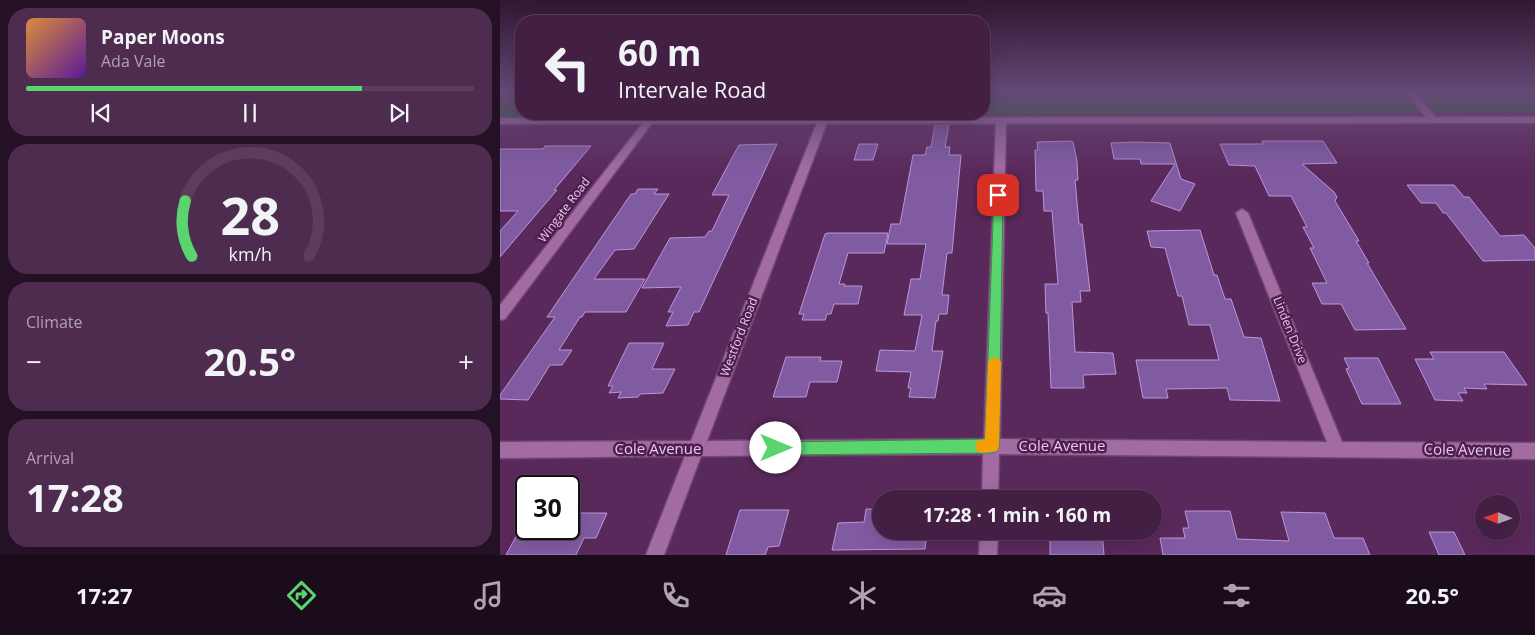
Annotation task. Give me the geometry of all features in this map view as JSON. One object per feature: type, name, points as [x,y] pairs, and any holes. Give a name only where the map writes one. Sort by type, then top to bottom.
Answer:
[{"type":"street","name":"Westford Road","points":[[655,555],[823,120]]},
{"type":"street","points":[[990,490],[1002,120]]},
{"type":"street","points":[[500,122],[1535,120]]},
{"type":"street","name":"Wingate Road","points":[[500,315],[649,121]]},
{"type":"street","name":"Linden Drive","points":[[1242,213],[1337,448]]},
{"type":"street","name":"Cole Avenue","points":[[500,450],[992,446],[1535,451]]},
{"type":"street","points":[[988,555],[989,540]]},
{"type":"building","points":[[935,125],[949,125],[945,147],[950,147],[949,155],[961,155],[952,253],[947,253],[942,295],[949,295],[947,314],[939,314],[938,321],[936,321],[932,351],[943,351],[935,398],[909,397],[911,388],[908,388],[911,372],[876,371],[880,350],[915,351],[922,315],[904,315],[911,279],[920,279],[926,244],[887,244],[891,224],[900,224],[913,155],[925,155],[927,147],[931,147]]},
{"type":"building","points":[[1262,141],[1323,141],[1337,163],[1302,164],[1334,192],[1337,197],[1335,201],[1359,241],[1356,241],[1369,263],[1367,263],[1406,329],[1355,330],[1341,304],[1322,304],[1312,283],[1327,283],[1310,248],[1314,248],[1303,227],[1307,227],[1291,196],[1269,196],[1255,166],[1229,165],[1220,144],[1263,144]]},
{"type":"building","points":[[1037,142],[1073,142],[1077,161],[1078,180],[1075,180],[1079,224],[1082,224],[1090,291],[1080,291],[1081,302],[1072,302],[1075,352],[1113,353],[1116,374],[1083,375],[1084,388],[1051,388],[1045,284],[1058,284],[1052,211],[1044,211],[1043,191],[1036,191],[1035,150],[1038,150]]},
{"type":"building","points":[[1111,143],[1170,143],[1181,179],[1195,184],[1180,211],[1151,201],[1175,164],[1141,164],[1140,159],[1114,159]]},
{"type":"building","points":[[777,144],[699,312],[694,312],[688,325],[666,326],[673,312],[668,312],[681,287],[642,288],[670,238],[705,237],[709,231],[712,231],[729,195],[712,195],[739,145]]},
{"type":"building","points":[[859,144],[878,144],[873,160],[854,160]]},
{"type":"building","points":[[545,146],[591,146],[554,190],[557,190],[500,257],[500,231],[518,211],[500,211],[500,149],[543,149]]},
{"type":"building","points":[[1407,185],[1454,185],[1464,197],[1469,197],[1500,236],[1524,235],[1535,248],[1535,260],[1483,261],[1436,203],[1421,203]]},
{"type":"building","points":[[638,189],[658,189],[654,194],[669,194],[634,249],[615,250],[594,279],[645,279],[626,312],[585,312],[559,350],[572,350],[562,365],[550,365],[528,400],[500,399],[500,395],[555,317],[547,317],[631,194],[635,194]]},
{"type":"building","points":[[1200,230],[1214,275],[1217,275],[1225,299],[1231,299],[1244,337],[1261,338],[1280,401],[1230,400],[1227,388],[1166,389],[1168,398],[1143,398],[1136,360],[1219,360],[1210,325],[1189,325],[1182,296],[1178,296],[1165,248],[1151,247],[1147,231]]},
{"type":"building","points":[[888,233],[884,253],[848,253],[839,284],[845,284],[844,286],[862,286],[858,304],[834,304],[831,314],[827,314],[825,320],[802,320],[804,314],[799,314],[825,234]]},
{"type":"building","points":[[629,343],[664,343],[652,369],[675,369],[663,393],[640,394],[638,397],[618,398],[621,392],[609,393],[613,386],[608,386]]},
{"type":"building","points":[[1430,352],[1504,352],[1527,385],[1484,384],[1487,389],[1464,388],[1467,393],[1458,393],[1463,401],[1435,400],[1415,359],[1434,359]]},
{"type":"building","points":[[786,357],[821,357],[820,361],[842,361],[837,382],[810,382],[806,397],[773,397]]},
{"type":"building","points":[[1344,358],[1378,358],[1401,404],[1362,404],[1346,369],[1349,368]]},
{"type":"building","points":[[866,509],[872,509],[872,540],[926,540],[925,549],[832,550],[838,523],[864,522]]},
{"type":"building","points":[[740,510],[789,510],[779,546],[768,547],[765,555],[726,555]]},
{"type":"building","points":[[1185,511],[1230,511],[1237,539],[1289,541],[1281,512],[1325,513],[1334,538],[1363,538],[1370,555],[1163,555],[1160,540],[1162,538],[1185,538],[1183,528],[1189,528]]},
{"type":"building","points":[[580,513],[607,513],[596,538],[584,538],[576,555],[506,555],[515,538],[515,540],[580,540]]},
{"type":"building","points":[[1429,532],[1454,532],[1465,555],[1439,555]]},
{"type":"building","points":[[1050,540],[1103,540],[1104,555],[1050,555]]},
{"type":"slow traffic","points":[[982,446],[992,446],[994,362]]},
{"type":"route","points":[[776,448],[992,446],[998,195]]}]
